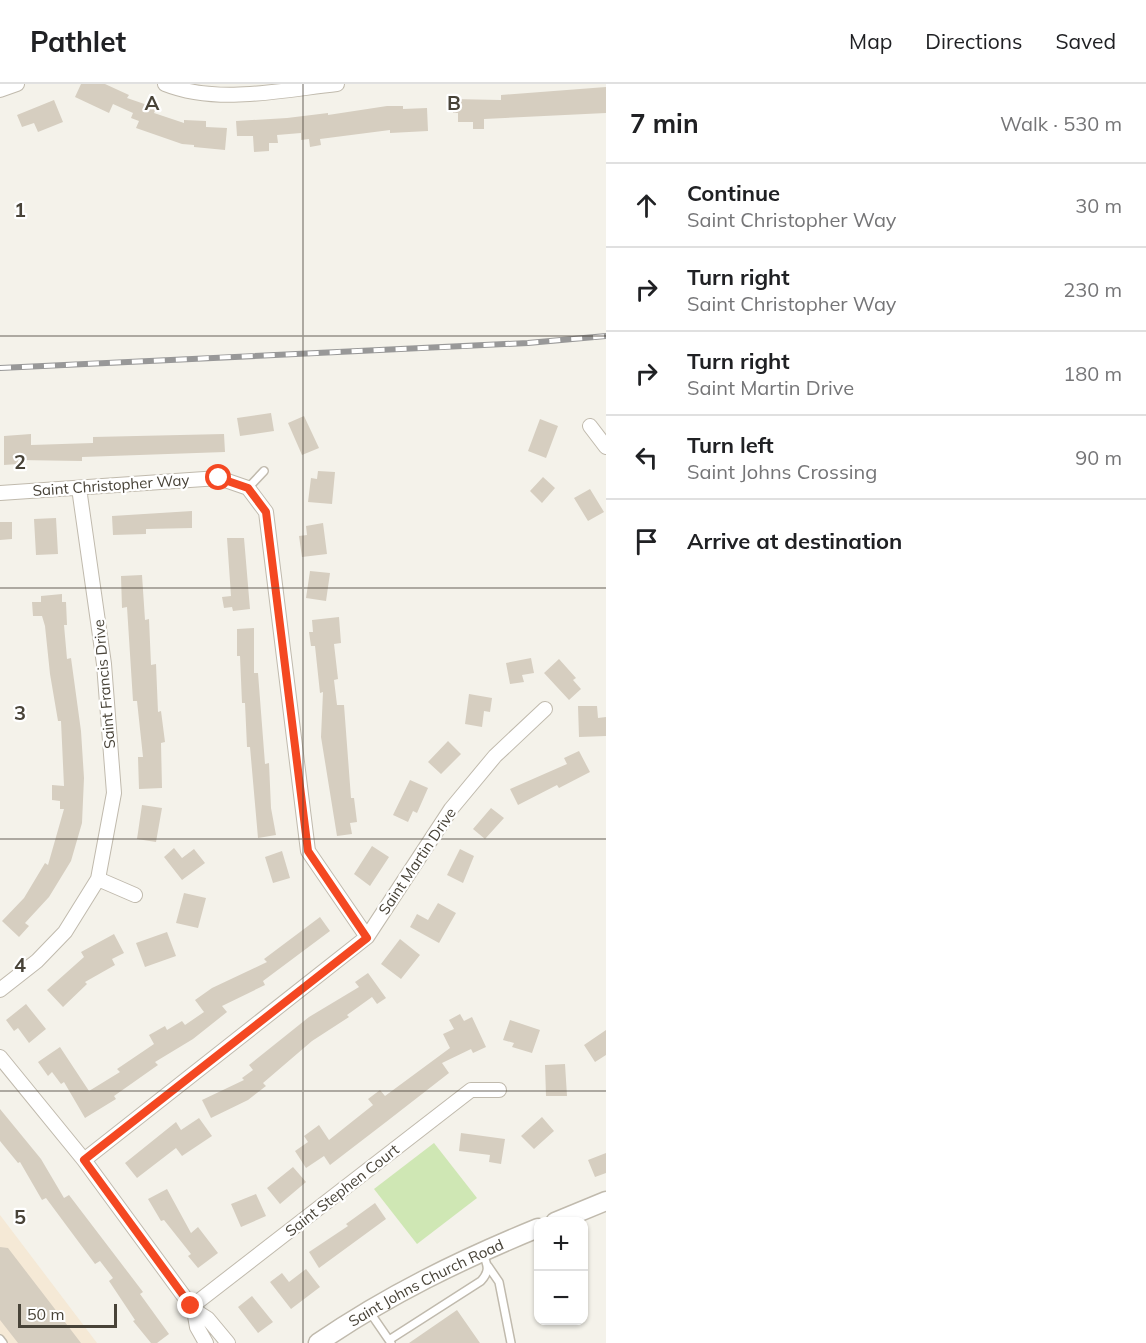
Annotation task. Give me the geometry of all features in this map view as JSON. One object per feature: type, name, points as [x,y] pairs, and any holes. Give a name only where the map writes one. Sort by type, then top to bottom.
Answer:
[{"type":"street","points":[[0,90],[17,84]]},
{"type":"street","points":[[165,84],[177,89],[215,94],[337,84]]},
{"type":"street","points":[[590,426],[606,447]]},
{"type":"street","name":"Saint Christopher Way","points":[[0,493],[219,478],[248,488]]},
{"type":"street","name":"Saint Francis Drive","points":[[0,990],[38,961],[64,932],[98,879],[114,794],[104,663],[79,488]]},
{"type":"street","points":[[248,488],[266,512],[308,851],[367,938]]},
{"type":"street","name":"Saint Martin Drive","points":[[84,1160],[367,938],[451,809],[495,756],[545,709]]},
{"type":"street","points":[[98,879],[135,895]]},
{"type":"street","points":[[0,1057],[84,1160],[193,1308],[208,1319],[228,1343]]},
{"type":"street","name":"Saint Stephen Court","points":[[193,1308],[471,1090],[499,1090]]},
{"type":"street","points":[[565,1217],[606,1201]]},
{"type":"street","name":"Saint Johns Church Road","points":[[318,1343],[368,1309],[421,1279],[485,1259],[534,1230]]},
{"type":"street","points":[[193,1308],[197,1327],[206,1343]]},
{"type":"lane","points":[[248,488],[264,471]]},
{"type":"lane","points":[[368,1309],[390,1341],[481,1281],[487,1274],[485,1259]]},
{"type":"lane","points":[[485,1259],[499,1282],[511,1343]]},
{"type":"lane","points":[[0,1339],[3,1343]]},
{"type":"shaded area","points":[[0,1215],[97,1343],[0,1343]]},
{"type":"green space","points":[[434,1143],[477,1198],[417,1244],[374,1189]]},
{"type":"building","points":[[81,84],[105,84],[129,95],[127,98],[156,108],[154,113],[184,123],[184,120],[206,121],[206,127],[227,128],[225,150],[194,147],[194,145],[182,144],[136,128],[139,121],[131,118],[133,113],[113,104],[109,113],[75,97]]},
{"type":"building","points":[[606,87],[606,113],[484,119],[484,129],[473,129],[473,122],[458,122],[458,113],[453,113],[452,99],[501,100],[501,95]]},
{"type":"building","points":[[54,100],[63,122],[38,132],[34,123],[22,127],[17,115]]},
{"type":"building","points":[[387,106],[403,106],[403,109],[427,108],[428,131],[390,133],[390,130],[320,139],[321,145],[310,147],[309,139],[301,140],[301,133],[277,135],[278,143],[269,143],[269,151],[254,152],[253,136],[237,136],[236,121],[328,113],[328,115]]},
{"type":"building","points":[[271,413],[274,431],[240,436],[237,418]]},
{"type":"building","points":[[304,416],[319,448],[302,455],[288,423]]},
{"type":"building","points":[[540,419],[558,426],[546,458],[528,451]]},
{"type":"building","points":[[31,434],[31,445],[93,443],[93,437],[224,434],[225,452],[82,457],[82,461],[18,460],[18,464],[4,465],[4,436]]},
{"type":"building","points":[[318,471],[335,472],[332,504],[308,502],[311,478],[317,479]]},
{"type":"building","points":[[543,477],[555,488],[542,503],[530,491]]},
{"type":"building","points":[[590,489],[604,512],[588,521],[574,498]]},
{"type":"building","points":[[192,511],[192,528],[146,529],[146,534],[113,535],[112,516]]},
{"type":"building","points":[[56,518],[58,554],[36,555],[34,519]]},
{"type":"building","points":[[0,522],[12,522],[12,539],[0,540]]},
{"type":"building","points":[[323,523],[327,554],[302,557],[299,536],[307,535],[306,526]]},
{"type":"building","points":[[227,538],[244,538],[250,609],[233,611],[232,607],[224,608],[222,597],[231,596]]},
{"type":"building","points":[[310,571],[330,573],[326,601],[306,598]]},
{"type":"building","points":[[142,575],[145,620],[149,619],[151,665],[156,664],[158,712],[161,711],[165,742],[161,743],[162,788],[139,789],[138,757],[143,757],[137,701],[133,701],[127,607],[122,608],[121,576]]},
{"type":"building","points":[[62,594],[62,602],[66,602],[67,625],[64,625],[67,659],[71,658],[81,731],[84,778],[82,823],[71,861],[49,897],[25,923],[29,926],[19,937],[2,921],[24,898],[45,863],[48,865],[64,809],[60,809],[60,801],[52,800],[52,785],[64,786],[61,721],[58,721],[50,674],[45,626],[42,616],[33,616],[32,602],[41,602],[41,596]]},
{"type":"building","points":[[339,617],[341,643],[334,644],[338,679],[334,680],[337,705],[344,705],[351,798],[354,798],[357,822],[350,823],[352,834],[337,836],[321,737],[323,692],[320,693],[315,646],[311,646],[309,632],[313,632],[312,620]]},
{"type":"building","points":[[254,628],[254,673],[258,673],[265,764],[269,763],[271,808],[276,835],[258,838],[250,747],[247,747],[245,703],[242,703],[240,656],[237,656],[237,629]]},
{"type":"building","points":[[531,658],[534,673],[522,675],[524,682],[510,684],[506,663]]},
{"type":"building","points":[[559,659],[576,678],[573,680],[581,689],[569,700],[544,673]]},
{"type":"building","points":[[469,694],[492,698],[490,712],[484,711],[482,727],[465,724]]},
{"type":"building","points":[[578,706],[597,706],[598,718],[606,717],[606,736],[579,737]]},
{"type":"building","points":[[448,741],[461,754],[441,774],[428,762]]},
{"type":"building","points":[[579,751],[590,772],[559,788],[557,785],[518,805],[510,789],[567,764],[564,758]]},
{"type":"building","points":[[410,780],[428,788],[417,813],[413,811],[408,822],[393,815]]},
{"type":"building","points":[[142,805],[162,808],[156,842],[137,839]]},
{"type":"building","points":[[491,808],[504,818],[485,839],[473,829]]},
{"type":"building","points":[[372,846],[389,857],[370,886],[354,874]]},
{"type":"building","points":[[174,848],[182,858],[194,849],[205,863],[182,880],[164,857]]},
{"type":"building","points":[[460,849],[474,856],[463,883],[447,875]]},
{"type":"building","points":[[282,851],[290,878],[273,883],[265,857]]},
{"type":"building","points":[[184,893],[206,898],[198,928],[176,923]]},
{"type":"building","points":[[438,903],[456,913],[439,943],[410,927],[417,914],[428,920]]},
{"type":"building","points":[[320,917],[330,931],[263,981],[265,985],[222,1006],[227,1012],[193,1039],[155,1062],[158,1065],[114,1096],[116,1099],[85,1118],[64,1082],[61,1084],[52,1072],[48,1076],[38,1062],[60,1047],[89,1091],[120,1072],[117,1069],[154,1044],[149,1035],[165,1026],[167,1030],[182,1021],[185,1025],[204,1012],[195,1000],[212,988],[267,962],[264,959]]},
{"type":"building","points":[[167,932],[176,956],[145,967],[136,943]]},
{"type":"building","points":[[114,934],[124,953],[112,959],[115,965],[85,982],[87,984],[63,1007],[47,990],[84,957],[81,952]]},
{"type":"building","points":[[400,939],[420,955],[401,979],[381,964]]},
{"type":"building","points":[[368,973],[386,998],[377,1004],[372,997],[347,1015],[349,1017],[312,1041],[263,1083],[266,1086],[248,1100],[211,1118],[202,1100],[244,1080],[242,1078],[253,1070],[249,1065],[309,1017],[359,987],[355,982]]},
{"type":"building","points":[[26,1004],[46,1029],[29,1043],[18,1028],[14,1031],[6,1020]]},
{"type":"building","points":[[460,1014],[464,1021],[472,1017],[486,1047],[473,1053],[471,1049],[442,1063],[449,1073],[386,1122],[330,1165],[324,1156],[306,1168],[295,1151],[308,1142],[304,1136],[319,1125],[329,1140],[373,1105],[368,1099],[380,1090],[385,1096],[450,1048],[443,1034],[454,1029],[449,1020]]},
{"type":"building","points":[[510,1020],[540,1030],[532,1053],[512,1047],[514,1043],[503,1040]]},
{"type":"building","points":[[606,1030],[606,1055],[595,1062],[584,1045]]},
{"type":"building","points":[[565,1064],[567,1096],[546,1096],[545,1065]]},
{"type":"building","points":[[0,1109],[41,1159],[64,1198],[69,1195],[143,1292],[140,1294],[169,1334],[157,1343],[151,1343],[133,1321],[135,1320],[109,1281],[113,1278],[100,1261],[95,1264],[46,1198],[42,1200],[20,1162],[18,1163],[0,1141]]},
{"type":"building","points":[[542,1117],[554,1131],[534,1149],[521,1136]]},
{"type":"building","points":[[199,1118],[212,1136],[182,1156],[176,1148],[137,1178],[125,1163],[176,1122],[181,1130]]},
{"type":"building","points":[[461,1133],[505,1139],[501,1164],[489,1162],[490,1155],[459,1151]]},
{"type":"building","points":[[606,1153],[606,1173],[595,1177],[588,1160]]},
{"type":"building","points":[[293,1167],[306,1182],[280,1204],[267,1188]]},
{"type":"building","points":[[167,1189],[191,1233],[198,1227],[218,1253],[198,1268],[188,1256],[191,1254],[164,1220],[161,1221],[148,1199]]},
{"type":"building","points":[[256,1194],[266,1216],[241,1227],[231,1204]]},
{"type":"building","points":[[375,1203],[386,1219],[319,1268],[309,1252],[348,1226],[346,1224]]},
{"type":"building","points":[[0,1247],[8,1248],[81,1343],[18,1343],[0,1320]]},
{"type":"building","points":[[306,1269],[320,1287],[291,1309],[270,1282],[282,1273],[289,1282]]},
{"type":"building","points":[[252,1296],[273,1322],[258,1333],[238,1307]]},
{"type":"building","points":[[457,1310],[480,1343],[409,1343]]},
{"type":"railway","points":[[0,368],[528,343],[606,336]]},
{"type":"route","points":[[191,1306],[84,1160],[367,938],[308,851],[266,512],[248,488],[219,478]]}]
